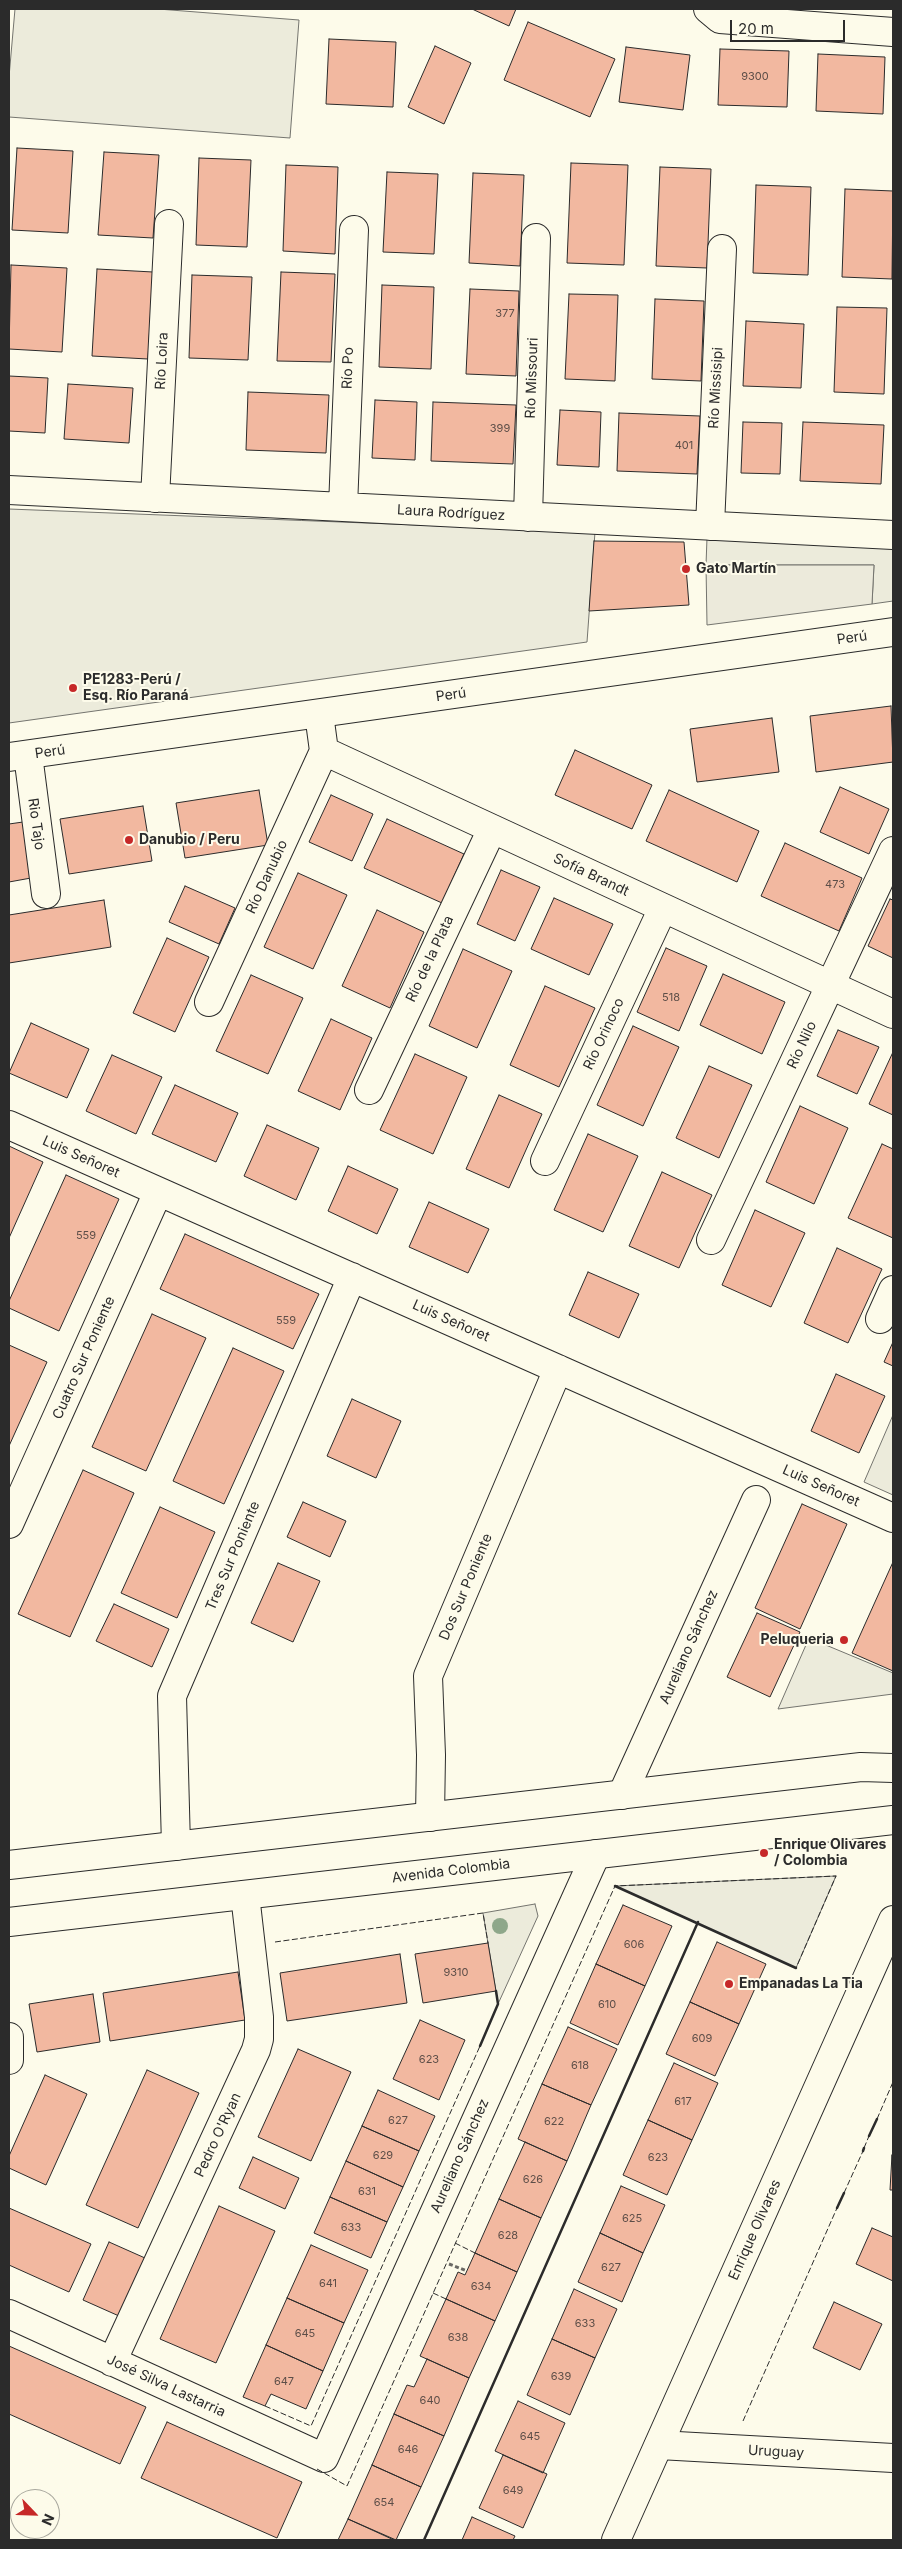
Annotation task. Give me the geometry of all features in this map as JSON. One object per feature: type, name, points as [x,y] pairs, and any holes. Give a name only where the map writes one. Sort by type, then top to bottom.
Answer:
[{"type":"street","points":[[714,14],[893,32]]},
{"type":"street","name":"Río Loira","points":[[154,498],[169,224]]},
{"type":"street","name":"Río Po","points":[[343,507],[354,230]]},
{"type":"street","name":"Río Missouri","points":[[528,517],[536,238]]},
{"type":"street","name":"Río Missisipi","points":[[710,526],[722,249]]},
{"type":"street","name":"Laura Rodríguez","points":[[9,490],[893,535]]},
{"type":"street","name":"Perú","points":[[18,756],[893,632]]},
{"type":"street","points":[[319,714],[324,751]]},
{"type":"street","name":"Sofía Brandt","points":[[324,751],[893,1014]]},
{"type":"street","name":"Río Danubio","points":[[209,1002],[324,751]]},
{"type":"street","name":"Rio Tajo","points":[[18,756],[46,894]]},
{"type":"street","name":"Río de la Plata","points":[[369,1090],[492,829]]},
{"type":"street","name":"Río Nilo","points":[[711,1240],[893,851]]},
{"type":"street","name":"Río Orinoco","points":[[545,1161],[662,908]]},
{"type":"street","name":"Luis Señoret","points":[[9,1125],[893,1518]]},
{"type":"street","name":"Cuatro Sur Poniente","points":[[9,1524],[158,1192]]},
{"type":"street","name":"Tres Sur Poniente","points":[[176,1846],[172,1696],[352,1278]]},
{"type":"street","points":[[880,1319],[893,1290]]},
{"type":"street","name":"Dos Sur Poniente","points":[[430,1817],[431,1755],[428,1676],[558,1369]]},
{"type":"street","name":"Aureliano Sánchez","points":[[622,1795],[756,1500]]},
{"type":"street","points":[[9,1865],[861,1767],[893,1768]]},
{"type":"street","name":"Avenida Colombia","points":[[9,1922],[893,1820]]},
{"type":"street","name":"Aureliano Sánchez","points":[[324,2458],[596,1854]]},
{"type":"street","name":"Pedro O'Ryan","points":[[112,2362],[256,2050],[259,2039],[259,2017],[245,1895]]},
{"type":"street","name":"Enrique Olivares","points":[[616,2540],[893,1920]]},
{"type":"street","points":[[9,2037],[9,2060]]},
{"type":"street","name":"José Silva Lastarria","points":[[9,2314],[324,2458]]},
{"type":"street","name":"Uruguay","points":[[659,2445],[893,2458]]},
{"type":"shaded area","points":[[15,9],[158,9],[299,20],[290,138],[9,117],[9,77]]},
{"type":"shaded area","points":[[9,509],[595,532],[587,642],[9,723]]},
{"type":"shaded area","points":[[707,538],[893,548],[893,601],[872,604],[874,565],[706,565]]},
{"type":"shaded area","points":[[706,565],[874,565],[872,604],[707,625]]},
{"type":"shaded area","points":[[893,1415],[893,1495],[864,1482]]},
{"type":"shaded area","points":[[809,1638],[893,1673],[893,1694],[778,1709]]},
{"type":"shaded area","points":[[836,1876],[796,1968],[615,1886]]},
{"type":"shaded area","points":[[535,1904],[538,1916],[498,2004],[483,1913]]},
{"type":"building","points":[[472,9],[516,9],[509,26]]},
{"type":"building","points":[[528,22],[615,59],[590,117],[504,80]]},
{"type":"building","points":[[329,39],[396,42],[393,107],[326,104]]},
{"type":"building","points":[[435,46],[471,63],[444,124],[408,107]]},
{"type":"building","points":[[626,47],[690,55],[683,110],[619,102]]},
{"type":"building","points":[[720,49],[789,51],[787,107],[718,105]]},
{"type":"building","points":[[818,54],[885,57],[883,114],[816,111]]},
{"type":"building","points":[[17,148],[73,151],[68,233],[12,230]]},
{"type":"building","points":[[104,152],[159,155],[153,238],[98,235]]},
{"type":"building","points":[[199,158],[251,160],[247,247],[196,245]]},
{"type":"building","points":[[571,163],[628,165],[624,265],[567,263]]},
{"type":"building","points":[[286,165],[338,167],[335,254],[283,251]]},
{"type":"building","points":[[660,167],[711,169],[707,268],[656,266]]},
{"type":"building","points":[[387,172],[438,174],[434,254],[383,252]]},
{"type":"building","points":[[473,173],[524,175],[520,266],[469,263]]},
{"type":"building","points":[[756,185],[811,187],[808,275],[753,273]]},
{"type":"building","points":[[845,189],[893,191],[892,279],[842,277]]},
{"type":"building","points":[[11,265],[67,268],[62,352],[9,349]]},
{"type":"building","points":[[97,269],[153,272],[148,359],[92,356]]},
{"type":"building","points":[[281,272],[335,274],[331,362],[277,361]]},
{"type":"building","points":[[192,275],[252,277],[248,360],[189,358]]},
{"type":"building","points":[[382,285],[434,287],[431,369],[379,367]]},
{"type":"building","points":[[470,289],[519,291],[516,376],[466,374]]},
{"type":"building","points":[[569,294],[618,295],[615,381],[565,379]]},
{"type":"building","points":[[655,299],[704,301],[701,381],[652,379]]},
{"type":"building","points":[[837,307],[887,308],[884,394],[834,392]]},
{"type":"building","points":[[746,321],[804,324],[801,388],[743,386]]},
{"type":"building","points":[[9,376],[48,378],[45,433],[9,431]]},
{"type":"building","points":[[68,384],[133,388],[129,443],[64,439]]},
{"type":"building","points":[[248,392],[329,395],[326,453],[246,450]]},
{"type":"building","points":[[375,400],[417,402],[415,460],[372,458]]},
{"type":"building","points":[[433,402],[516,405],[513,464],[431,461]]},
{"type":"building","points":[[560,410],[601,412],[599,467],[557,465]]},
{"type":"building","points":[[619,413],[700,416],[697,474],[617,471]]},
{"type":"building","points":[[743,422],[782,423],[780,474],[741,473]]},
{"type":"building","points":[[803,422],[884,425],[881,484],[800,481]]},
{"type":"building","points":[[594,541],[684,542],[689,605],[589,611]]},
{"type":"building","points":[[891,706],[893,762],[816,772],[810,716]]},
{"type":"building","points":[[772,718],[779,772],[697,782],[690,729]]},
{"type":"building","points":[[575,750],[652,785],[632,829],[555,795]]},
{"type":"building","points":[[840,787],[889,809],[869,854],[820,832]]},
{"type":"building","points":[[259,790],[268,845],[185,858],[176,803]]},
{"type":"building","points":[[669,790],[759,831],[737,882],[646,841]]},
{"type":"building","points":[[331,795],[373,814],[352,861],[309,842]]},
{"type":"building","points":[[143,806],[152,861],[69,874],[60,819]]},
{"type":"building","points":[[387,819],[464,854],[442,903],[364,868]]},
{"type":"building","points":[[23,822],[31,878],[9,882],[9,824]]},
{"type":"building","points":[[785,843],[862,878],[839,931],[761,896]]},
{"type":"building","points":[[501,870],[540,887],[515,941],[477,924]]},
{"type":"building","points":[[298,873],[347,895],[313,969],[264,947]]},
{"type":"building","points":[[185,886],[235,908],[219,944],[169,922]]},
{"type":"building","points":[[554,898],[613,924],[589,975],[531,949]]},
{"type":"building","points":[[890,899],[893,900],[893,958],[868,946]]},
{"type":"building","points":[[104,900],[111,947],[9,963],[9,915]]},
{"type":"building","points":[[377,910],[424,932],[390,1008],[342,986]]},
{"type":"building","points":[[167,938],[209,957],[175,1032],[133,1013]]},
{"type":"building","points":[[666,948],[707,966],[679,1031],[637,1012]]},
{"type":"building","points":[[463,949],[512,971],[477,1048],[429,1026]]},
{"type":"building","points":[[723,974],[785,1002],[762,1054],[700,1025]]},
{"type":"building","points":[[251,975],[303,998],[268,1074],[216,1051]]},
{"type":"building","points":[[545,986],[595,1008],[559,1087],[510,1065]]},
{"type":"building","points":[[331,1019],[372,1038],[340,1110],[298,1091]]},
{"type":"building","points":[[31,1023],[89,1049],[67,1098],[9,1073]]},
{"type":"building","points":[[633,1026],[679,1047],[643,1126],[597,1105]]},
{"type":"building","points":[[838,1030],[879,1047],[857,1094],[817,1076]]},
{"type":"building","points":[[893,1052],[893,1115],[869,1104]]},
{"type":"building","points":[[415,1054],[467,1077],[433,1154],[380,1130]]},
{"type":"building","points":[[112,1055],[162,1077],[136,1134],[86,1111]]},
{"type":"building","points":[[709,1066],[752,1085],[719,1158],[676,1138]]},
{"type":"building","points":[[175,1085],[238,1113],[216,1162],[152,1134]]},
{"type":"building","points":[[499,1095],[542,1114],[509,1188],[466,1169]]},
{"type":"building","points":[[800,1106],[848,1128],[814,1204],[766,1182]]},
{"type":"building","points":[[267,1125],[319,1148],[296,1200],[244,1176]]},
{"type":"building","points":[[588,1134],[638,1156],[603,1232],[554,1210]]},
{"type":"building","points":[[882,1144],[893,1149],[893,1238],[848,1218]]},
{"type":"building","points":[[9,1146],[43,1162],[9,1238]]},
{"type":"building","points":[[348,1166],[398,1189],[377,1234],[328,1211]]},
{"type":"building","points":[[662,1172],[712,1195],[679,1268],[629,1246]]},
{"type":"building","points":[[66,1175],[119,1199],[59,1331],[9,1308],[9,1301]]},
{"type":"building","points":[[429,1202],[489,1229],[468,1273],[409,1247]]},
{"type":"building","points":[[755,1210],[805,1233],[771,1307],[722,1285]]},
{"type":"building","points":[[185,1234],[319,1294],[293,1349],[160,1289]]},
{"type":"building","points":[[837,1248],[882,1269],[848,1343],[804,1323]]},
{"type":"building","points":[[588,1272],[639,1294],[619,1338],[569,1315]]},
{"type":"building","points":[[152,1314],[206,1338],[146,1471],[92,1447]]},
{"type":"building","points":[[893,1342],[893,1366],[884,1362]]},
{"type":"building","points":[[9,1345],[47,1362],[9,1446]]},
{"type":"building","points":[[233,1348],[284,1371],[224,1504],[173,1481]]},
{"type":"building","points":[[836,1374],[885,1396],[859,1453],[811,1431]]},
{"type":"building","points":[[352,1399],[401,1421],[376,1478],[327,1456]]},
{"type":"building","points":[[83,1470],[134,1493],[70,1637],[18,1614]]},
{"type":"building","points":[[303,1502],[346,1521],[330,1557],[287,1537]]},
{"type":"building","points":[[802,1504],[847,1524],[800,1629],[755,1608]]},
{"type":"building","points":[[160,1507],[215,1532],[177,1618],[121,1593]]},
{"type":"building","points":[[893,1562],[893,1671],[852,1653]]},
{"type":"building","points":[[278,1563],[320,1581],[293,1642],[251,1623]]},
{"type":"building","points":[[114,1604],[169,1629],[152,1667],[96,1641]]},
{"type":"building","points":[[757,1613],[800,1632],[770,1697],[727,1677]]},
{"type":"building","points":[[623,1905],[672,1926],[645,1986],[596,1964]]},
{"type":"building","points":[[717,1942],[766,1964],[739,2024],[690,2002]]},
{"type":"building","points":[[488,1943],[496,1991],[423,2003],[415,1954]]},
{"type":"building","points":[[400,1954],[407,2003],[287,2021],[280,1973]]},
{"type":"building","points":[[596,1964],[645,1986],[618,2045],[570,2023]]},
{"type":"building","points":[[238,1972],[245,2020],[110,2041],[103,1993]]},
{"type":"building","points":[[93,1994],[100,2042],[37,2052],[29,2004]]},
{"type":"building","points":[[690,2002],[739,2024],[715,2076],[666,2054]]},
{"type":"building","points":[[420,2020],[465,2040],[439,2100],[393,2079]]},
{"type":"building","points":[[568,2027],[617,2049],[591,2105],[542,2084]]},
{"type":"building","points":[[298,2049],[351,2072],[311,2161],[258,2137]]},
{"type":"building","points":[[674,2063],[718,2083],[692,2140],[648,2120]]},
{"type":"building","points":[[147,2070],[199,2093],[138,2228],[86,2205]]},
{"type":"building","points":[[45,2075],[87,2094],[46,2185],[9,2168],[9,2156]]},
{"type":"building","points":[[542,2084],[591,2105],[567,2161],[518,2139]]},
{"type":"building","points":[[378,2090],[435,2116],[419,2151],[362,2126]]},
{"type":"building","points":[[648,2120],[692,2140],[667,2195],[623,2175]]},
{"type":"building","points":[[362,2126],[419,2151],[403,2187],[346,2161]]},
{"type":"building","points":[[525,2142],[567,2161],[541,2218],[499,2199]]},
{"type":"building","points":[[892,2155],[893,2190],[890,2190]]},
{"type":"building","points":[[253,2157],[299,2178],[285,2209],[239,2188]]},
{"type":"building","points":[[346,2161],[403,2187],[387,2222],[330,2197]]},
{"type":"building","points":[[621,2186],[665,2205],[643,2253],[600,2233]]},
{"type":"building","points":[[330,2197],[387,2222],[371,2258],[314,2233]]},
{"type":"building","points":[[499,2199],[541,2218],[517,2272],[475,2253]]},
{"type":"building","points":[[219,2206],[275,2231],[216,2363],[160,2339]]},
{"type":"building","points":[[9,2208],[91,2244],[69,2292],[9,2265]]},
{"type":"building","points":[[872,2228],[893,2237],[893,2281],[856,2264]]},
{"type":"building","points":[[600,2233],[643,2253],[622,2302],[578,2282]]},
{"type":"building","points":[[109,2242],[145,2258],[119,2316],[83,2300]]},
{"type":"building","points":[[311,2245],[368,2270],[344,2323],[287,2298]]},
{"type":"building","points":[[475,2253],[517,2272],[495,2321],[446,2299],[458,2272],[465,2275]]},
{"type":"building","points":[[574,2289],[617,2309],[595,2358],[552,2339]]},
{"type":"building","points":[[287,2298],[344,2323],[323,2371],[266,2345]]},
{"type":"building","points":[[446,2299],[495,2321],[469,2378],[420,2356]]},
{"type":"building","points":[[834,2302],[882,2324],[860,2370],[813,2348]]},
{"type":"building","points":[[552,2339],[595,2358],[570,2415],[527,2395]]},
{"type":"building","points":[[266,2345],[323,2371],[306,2409],[271,2394],[265,2406],[243,2397]]},
{"type":"building","points":[[9,2346],[146,2407],[120,2464],[9,2414]]},
{"type":"building","points":[[427,2359],[469,2378],[444,2436],[394,2414],[407,2385],[414,2387]]},
{"type":"building","points":[[518,2401],[565,2423],[543,2473],[495,2451]]},
{"type":"building","points":[[394,2414],[444,2436],[421,2487],[372,2465]]},
{"type":"building","points":[[167,2422],[302,2482],[277,2538],[141,2478]]},
{"type":"building","points":[[503,2455],[547,2474],[523,2528],[479,2508]]},
{"type":"building","points":[[372,2465],[421,2487],[396,2540],[348,2519]]},
{"type":"building","points":[[472,2517],[515,2536],[513,2540],[462,2540]]},
{"type":"building","points":[[348,2519],[394,2540],[338,2540]]},
{"type":"fence","points":[[317,2469],[347,2486],[615,1886],[836,1876],[796,1968]]},
{"type":"fence","points":[[275,1942],[483,1913],[488,1943]]},
{"type":"fence","points":[[265,2406],[311,2426],[480,2046]]},
{"type":"fence","points":[[877,2119],[893,2082]]},
{"type":"fence","points":[[864,2148],[869,2136]]},
{"type":"fence","points":[[844,2193],[863,2151]]},
{"type":"fence","points":[[743,2421],[837,2208]]},
{"type":"fence","points":[[455,2243],[475,2253]]},
{"type":"fence","points":[[433,2293],[446,2299]]},
{"type":"wall","points":[[615,1886],[796,1968]]},
{"type":"wall","points":[[424,2540],[698,1922]]},
{"type":"wall","points":[[480,2046],[498,2004],[496,1991]]},
{"type":"wall","points":[[869,2136],[877,2119]]},
{"type":"wall","points":[[837,2208],[844,2193]]},
{"type":"place","name":"Gato Martín","points":[[686,569]]},
{"type":"place","name":"PE1283-Perú / Esq. Río Paraná","points":[[73,688]]},
{"type":"place","name":"Danubio / Peru","points":[[129,840]]},
{"type":"place","name":"Peluqueria","points":[[844,1640]]},
{"type":"place","name":"Enrique Olivares / Colombia","points":[[764,1853]]},
{"type":"place","name":"Empanadas La Tia","points":[[729,1984]]}]
